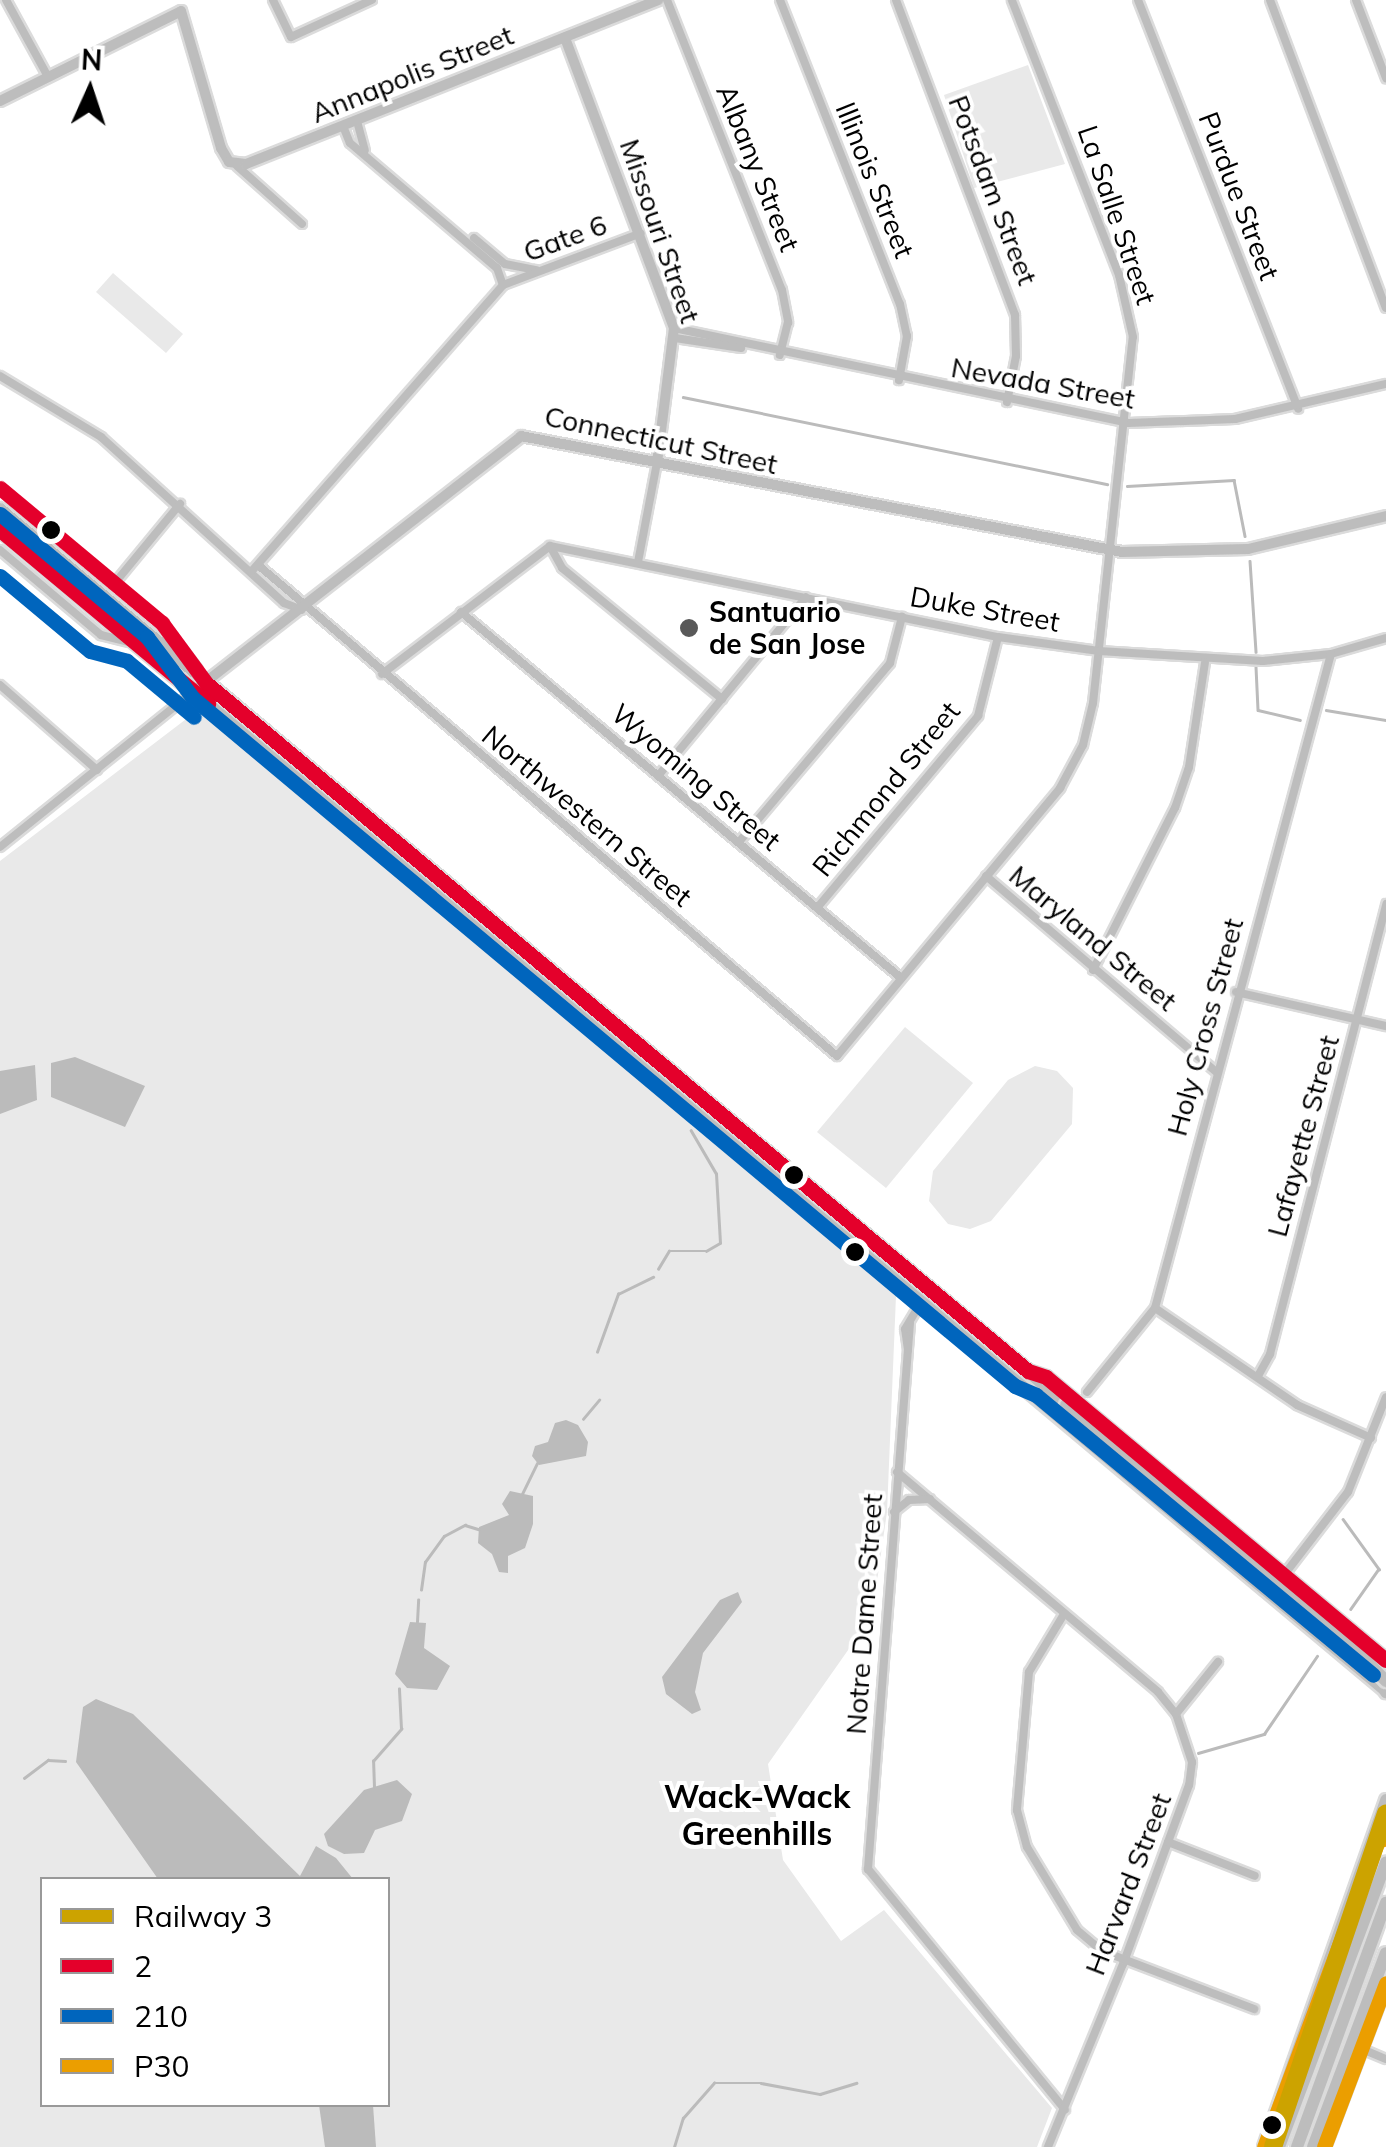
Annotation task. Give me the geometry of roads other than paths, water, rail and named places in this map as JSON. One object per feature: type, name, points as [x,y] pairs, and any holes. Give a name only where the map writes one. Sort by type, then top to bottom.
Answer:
[{"type":"main road","points":[[0,509],[200,687],[922,1301],[1385,1688]]},
{"type":"main road","points":[[0,530],[136,643],[200,687],[1317,1612],[1385,1688]]},
{"type":"main road","points":[[1028,1371],[1046,1377],[1386,1660]]},
{"type":"main road","points":[[1186,1523],[1195,1501]]},
{"type":"main road","points":[[1186,1523],[1205,1521],[1207,1510]]},
{"type":"main road","points":[[1209,1542],[1212,1532],[1224,1524]]},
{"type":"main road","points":[[1264,2147],[1386,1800]]},
{"type":"main road","points":[[1310,2015],[1383,1837],[1386,1819]]},
{"type":"main road","points":[[1280,2147],[1386,1862]]},
{"type":"main road","points":[[1297,2147],[1386,1904]]},
{"type":"main road","points":[[1313,2147],[1386,1953]]},
{"type":"main road","points":[[1324,2147],[1386,1983]]},
{"type":"street","points":[[6,0],[48,75]]},
{"type":"street","points":[[273,0],[291,36],[357,3],[372,0]]},
{"type":"street","name":"Annapolis Street","points":[[236,166],[663,0]]},
{"type":"street","name":"Albany Street","points":[[663,0],[782,290],[788,322],[780,355]]},
{"type":"street","name":"Illinois Street","points":[[780,0],[900,304],[907,336],[899,380]]},
{"type":"street","name":"Potsdam Street","points":[[896,0],[1015,314],[1016,356],[1007,402]]},
{"type":"street","name":"La Salle Street","points":[[837,1056],[1060,788],[1083,745],[1100,651],[1128,423],[1128,306],[1012,0]]},
{"type":"street","name":"Purdue Street","points":[[1138,0],[1298,409]]},
{"type":"street","points":[[1270,0],[1386,308]]},
{"type":"street","points":[[1356,0],[1386,78]]},
{"type":"street","points":[[0,101],[179,6],[222,148],[236,166],[302,224]]},
{"type":"street","name":"Missouri Street","points":[[565,38],[641,233],[674,333],[657,462],[638,562]]},
{"type":"street","points":[[357,121],[365,150]]},
{"type":"street","points":[[255,568],[504,284],[502,274],[476,248],[365,150],[350,143],[343,126]]},
{"type":"street","points":[[251,162],[258,185]]},
{"type":"street","name":"Gate 6","points":[[504,284],[641,233]]},
{"type":"street","points":[[474,238],[505,264],[541,271]]},
{"type":"street","name":"Nevada Street","points":[[674,333],[1128,423],[1188,424],[1298,409],[1386,384]]},
{"type":"street","name":"Northwestern Street","points":[[0,377],[65,410],[837,1056]]},
{"type":"street","name":"Connecticut Street","points":[[0,847],[522,436],[1112,551],[1248,549],[1386,516]]},
{"type":"street","points":[[0,488],[162,623],[200,687]]},
{"type":"street","points":[[114,584],[180,504]]},
{"type":"street","points":[[382,674],[550,546],[562,568],[722,699]]},
{"type":"street","name":"Duke Street","points":[[550,546],[998,637],[1100,651],[1205,662],[1331,654],[1386,638]]},
{"type":"street","points":[[0,550],[101,636],[136,643]]},
{"type":"street","points":[[658,776],[806,597]]},
{"type":"street","name":"Wyoming Street","points":[[462,612],[901,978]]},
{"type":"street","points":[[739,842],[890,663],[902,616]]},
{"type":"street","name":"Richmond Street","points":[[816,908],[978,716],[998,637]]},
{"type":"street","name":"Holy Cross Street","points":[[1087,1392],[1156,1308],[1236,992],[1331,654]]},
{"type":"street","points":[[1094,970],[1175,808],[1189,766],[1205,662]]},
{"type":"street","points":[[0,685],[98,770]]},
{"type":"street","name":"Maryland Street","points":[[986,876],[1216,1072]]},
{"type":"street","name":"Lafayette Street","points":[[1258,1376],[1270,1354],[1386,904]]},
{"type":"street","points":[[1236,992],[1386,1026]]},
{"type":"street","name":"Notre Dame Street","points":[[922,1301],[910,1322],[868,1869],[1065,2110]]},
{"type":"street","points":[[1156,1308],[1308,1411],[1371,1438]]},
{"type":"street","points":[[1284,1575],[1348,1492],[1386,1397]]},
{"type":"street","name":"Harvard Street","points":[[897,1472],[1176,1714],[1192,1762],[1168,1842],[1123,1964],[1048,2147]]},
{"type":"street","points":[[894,1512],[909,1500],[930,1500]]},
{"type":"street","points":[[1064,1614],[1029,1672],[1019,1822],[1077,1930],[1123,1964],[1254,2010]]},
{"type":"street","points":[[1176,1714],[1218,1662]]},
{"type":"street","points":[[1168,1842],[1255,1876]]},
{"type":"street","points":[[1362,2048],[1386,2058]]},
{"type":"waterway","points":[[683,397],[1107,484]]},
{"type":"waterway","points":[[1127,486],[1234,480],[1245,536]]},
{"type":"waterway","points":[[1250,561],[1256,652]]},
{"type":"waterway","points":[[1256,667],[1258,710],[1300,720]]},
{"type":"waterway","points":[[1326,710],[1386,720]]},
{"type":"waterway","points":[[658,1269],[669,1251],[706,1251],[720,1243],[716,1174],[691,1131]]},
{"type":"waterway","points":[[597,1352],[618,1294],[653,1277]]},
{"type":"waterway","points":[[583,1419],[599,1400]]},
{"type":"waterway","points":[[522,1494],[537,1463]]},
{"type":"waterway","points":[[1343,1519],[1379,1569],[1351,1609]]},
{"type":"waterway","points":[[421,1590],[425,1562],[444,1536],[465,1525],[478,1529]]},
{"type":"waterway","points":[[417,1622],[418,1600]]},
{"type":"waterway","points":[[1198,1753],[1264,1734],[1317,1656]]},
{"type":"waterway","points":[[374,1787],[373,1761],[401,1729],[399,1689]]},
{"type":"waterway","points":[[24,1778],[48,1760],[65,1761]]},
{"type":"waterway","points":[[674,2147],[683,2118],[714,2083],[761,2083],[820,2094],[856,2083]]},
{"type":"rail line","name":"3","points":[[1273,2147],[1386,1814]]},
{"type":"place","name":"Santuario de San Jose","points":[[689,628]]},
{"type":"district","name":"Wack-Wack Greenhills","points":[[757,1816]]}]
